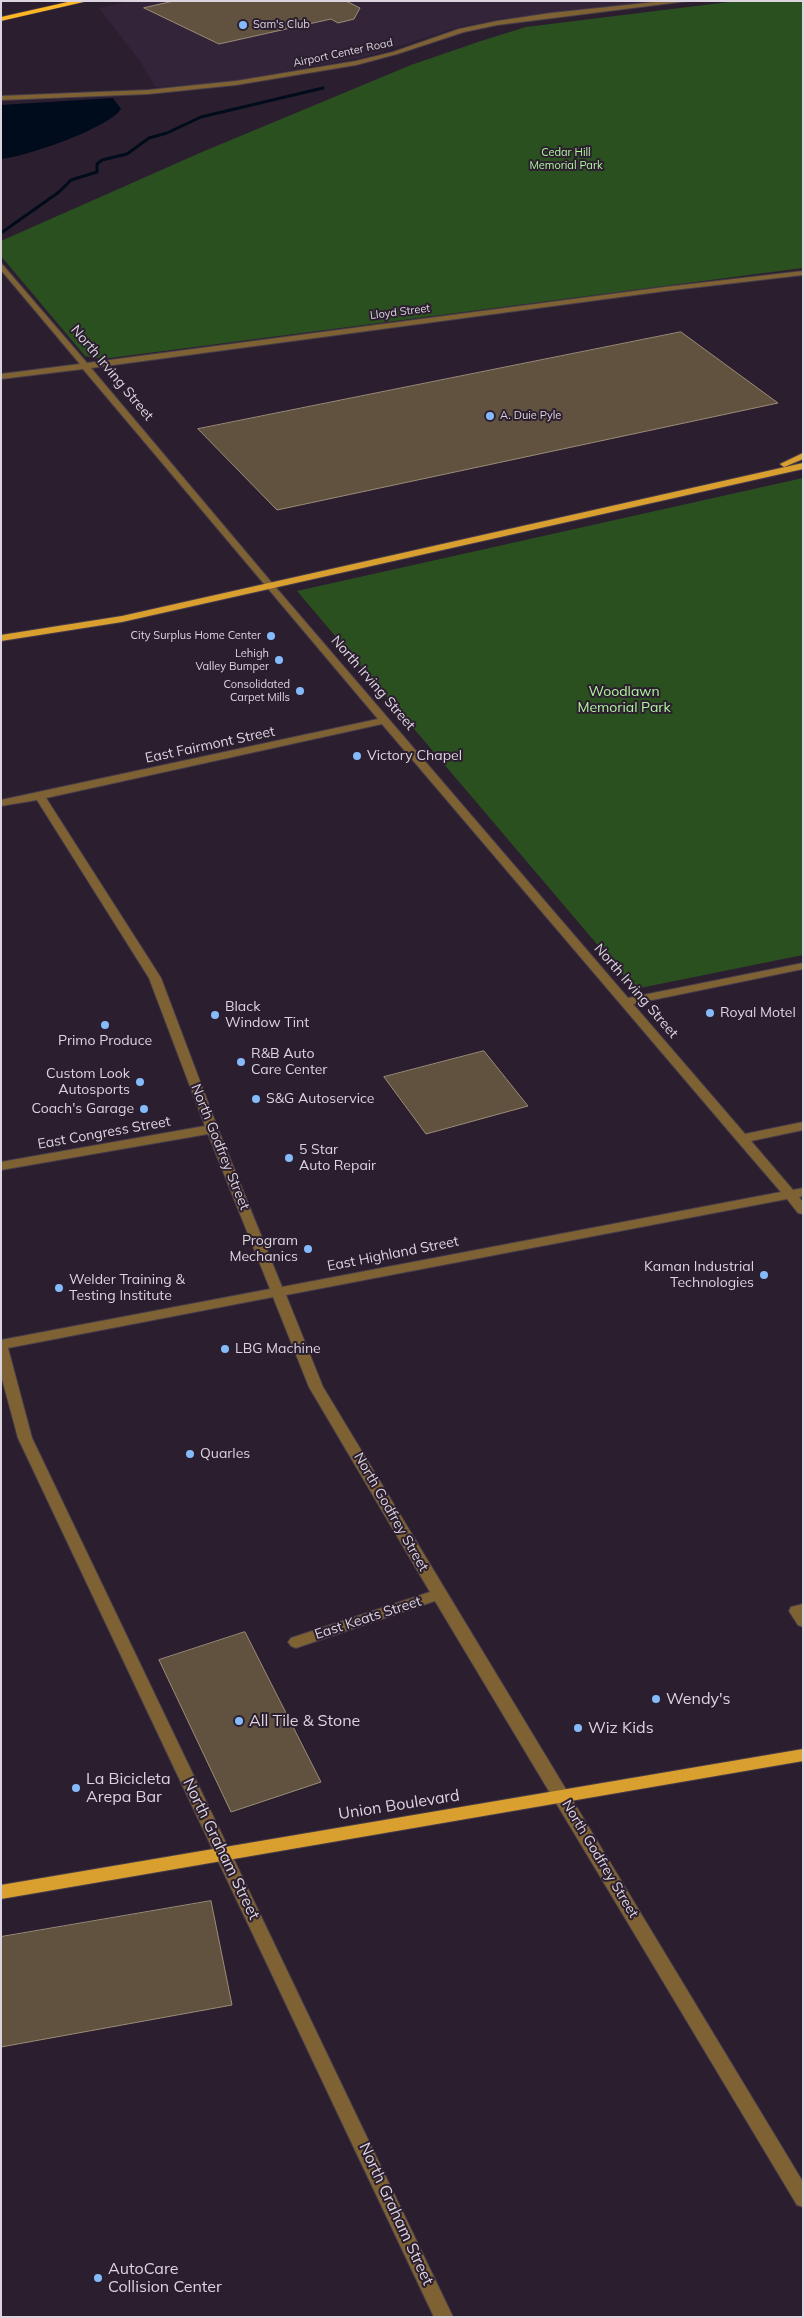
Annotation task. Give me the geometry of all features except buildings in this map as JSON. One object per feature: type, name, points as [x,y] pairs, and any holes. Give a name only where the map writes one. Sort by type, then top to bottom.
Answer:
[{"type":"highway","points":[[1,13],[58,1]]},
{"type":"highway","points":[[1,18],[84,1]]},
{"type":"main road","points":[[749,478],[803,456]]},
{"type":"main road","points":[[1,638],[122,619],[803,466]]},
{"type":"main road","points":[[749,478],[803,473]]},
{"type":"main road","name":"Union Boulevard","points":[[1,1892],[803,1755]]},
{"type":"street","name":"Airport Center Road","points":[[1,98],[176,89],[236,83],[363,61],[396,52],[448,33],[473,28],[530,18],[685,1]]},
{"type":"street","name":"North Irving Street","points":[[1,265],[269,586],[386,720],[742,1139],[796,1194],[803,1210]]},
{"type":"street","name":"Lloyd Street","points":[[1,377],[803,273]]},
{"type":"street","name":"East Fairmont Street","points":[[1,803],[386,720]]},
{"type":"street","name":"North Godfrey Street","points":[[40,796],[155,978],[212,1129],[316,1387],[803,2199]]},
{"type":"street","points":[[626,1002],[803,966]]},
{"type":"street","points":[[742,1139],[803,1126]]},
{"type":"street","name":"East Congress Street","points":[[1,1166],[212,1129]]},
{"type":"street","name":"East Highland Street","points":[[1,1346],[796,1194]]},
{"type":"street","name":"North Graham Street","points":[[1,1346],[25,1438],[444,2317]]},
{"type":"street","name":"East Keats Street","points":[[296,1642],[440,1594]]},
{"type":"shaded area","points":[[130,1],[659,1],[499,19],[459,27],[365,57],[216,84],[155,87],[140,61],[99,8]]},
{"type":"green space","name":"Cedar Hill Memorial Park","points":[[737,1],[803,1],[803,268],[102,359],[85,356],[1,256],[1,241],[202,152],[411,65],[526,27]]},
{"type":"green space","name":"Woodlawn Memorial Park","points":[[803,478],[803,955],[635,989],[297,591]]},
{"type":"water","points":[[113,98],[121,109],[101,125],[46,147],[1,159],[1,105]]},
{"type":"waterway","points":[[1,233],[59,192],[71,180],[97,172],[97,164],[102,160],[127,154],[149,138],[167,133],[201,117],[323,88]]},
{"type":"place","name":"Sam's Club","points":[[243,25]]},
{"type":"place","name":"A. Duie Pyle","points":[[490,416]]},
{"type":"place","name":"City Surplus Home Center","points":[[271,636]]},
{"type":"place","name":"Lehigh Valley Bumper","points":[[279,660]]},
{"type":"place","name":"Consolidated Carpet Mills","points":[[300,691]]},
{"type":"place","name":"Victory Chapel","points":[[357,756]]},
{"type":"place","name":"Royal Motel","points":[[710,1013]]},
{"type":"place","name":"Black Window Tint","points":[[215,1015]]},
{"type":"place","name":"Primo Produce","points":[[105,1025]]},
{"type":"place","name":"R&B Auto Care Center","points":[[241,1062]]},
{"type":"place","name":"Custom Look Autosports","points":[[140,1082]]},
{"type":"place","name":"S&G Autoservice","points":[[256,1099]]},
{"type":"place","name":"Coach's Garage","points":[[144,1109]]},
{"type":"place","name":"5 Star Auto Repair","points":[[289,1158]]},
{"type":"place","name":"Program Mechanics","points":[[308,1249]]},
{"type":"place","name":"Kaman Industrial Technologies","points":[[764,1275]]},
{"type":"place","name":"Welder Training & Testing Institute","points":[[59,1288]]},
{"type":"place","name":"LBG Machine","points":[[225,1349]]},
{"type":"place","name":"Quarles","points":[[190,1454]]},
{"type":"place","name":"Wendy's","points":[[656,1699]]},
{"type":"place","name":"All Tile & Stone","points":[[239,1721]]},
{"type":"place","name":"Wiz Kids","points":[[578,1728]]},
{"type":"place","name":"La Bicicleta Arepa Bar","points":[[76,1788]]},
{"type":"place","name":"AutoCare Collision Center","points":[[98,2278]]}]
